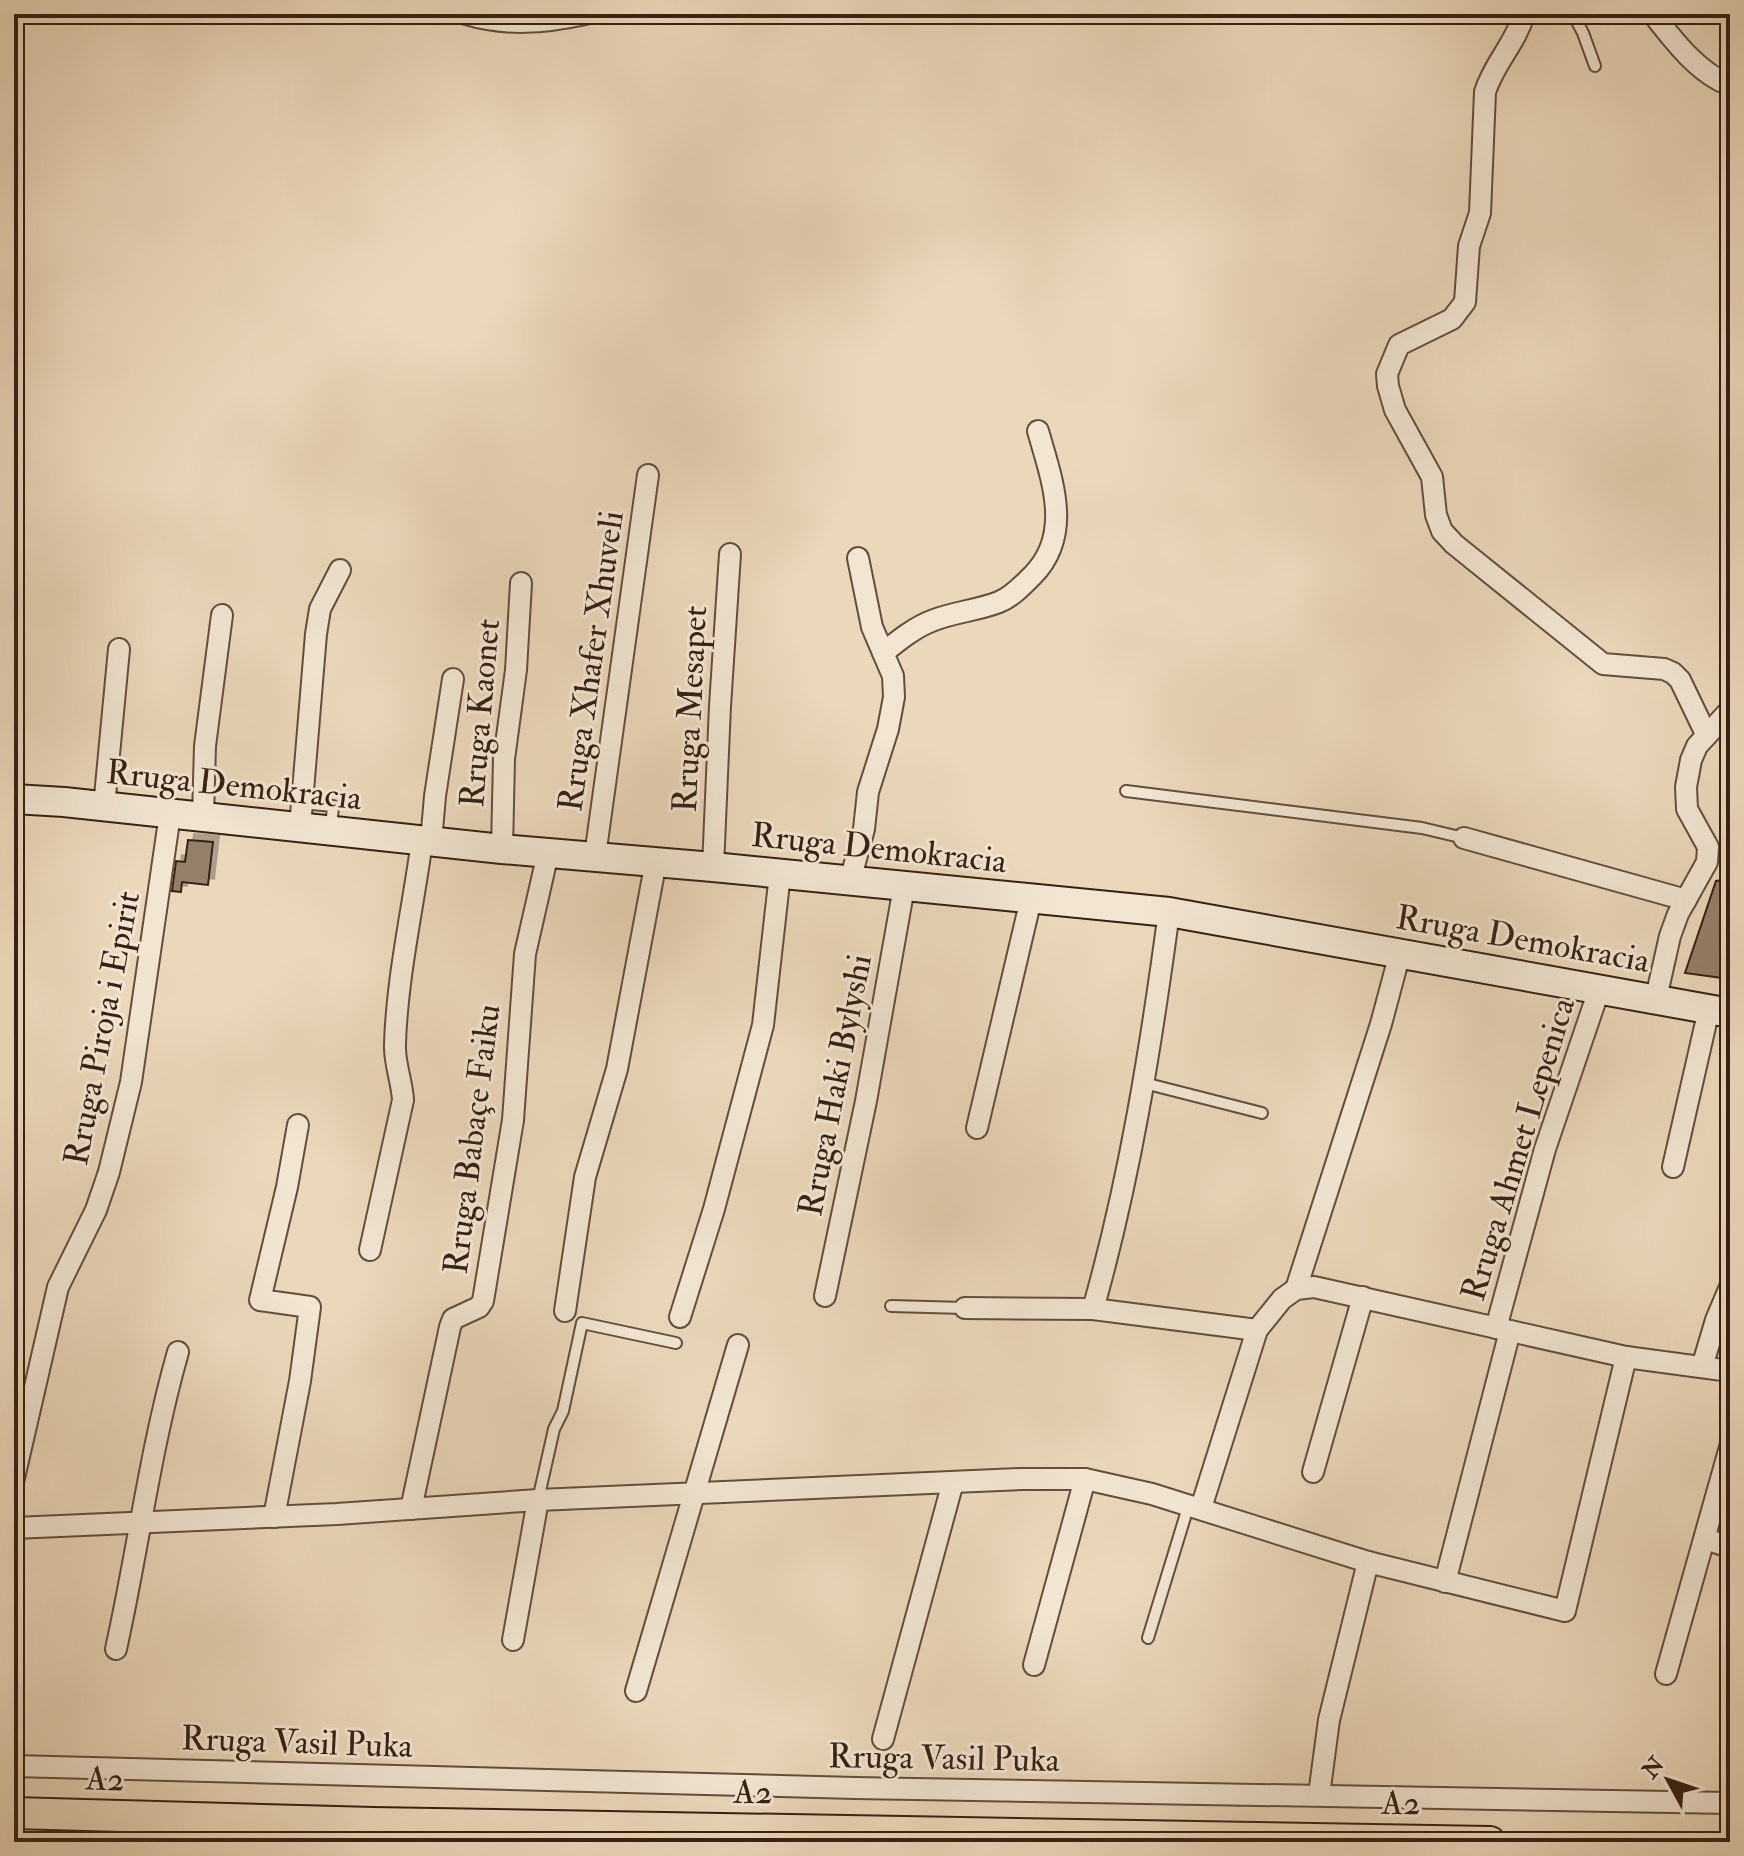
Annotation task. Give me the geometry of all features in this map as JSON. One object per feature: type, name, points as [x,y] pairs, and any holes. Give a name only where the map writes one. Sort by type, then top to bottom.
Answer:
[{"type":"main road","name":"Rruga Demokracia","points":[[14,799],[203,817],[300,815],[331,830],[427,842],[656,861],[1169,912],[1720,1011]]},
{"type":"main road","name":"A2","points":[[14,1813],[373,1823],[1490,1842]]},
{"type":"street","points":[[466,14],[509,23],[553,21],[585,14]]},
{"type":"street","points":[[1524,14],[1514,42],[1491,74],[1485,92],[1480,213],[1469,246],[1465,302],[1452,319],[1399,345],[1387,374],[1388,386],[1395,410],[1432,477],[1436,515],[1442,531],[1603,664],[1664,669],[1673,673],[1680,680],[1706,734]]},
{"type":"street","points":[[1653,14],[1690,56],[1729,85]]},
{"type":"street","points":[[883,653],[910,631],[934,620],[1001,601],[1020,588],[1043,564],[1053,542],[1057,515],[1055,490],[1038,431]]},
{"type":"street","name":"Rruga Xhafer Xhuveli","points":[[595,856],[648,475]]},
{"type":"street","name":"Rruga Mesapet","points":[[713,867],[730,554]]},
{"type":"street","points":[[850,881],[864,829],[868,792],[888,729],[894,697],[893,676],[872,627],[858,558]]},
{"type":"street","points":[[300,815],[320,609],[340,570]]},
{"type":"street","name":"Rruga Kaonet","points":[[502,849],[504,759],[516,670],[521,583]]},
{"type":"street","points":[[203,817],[205,746],[222,615]]},
{"type":"street","points":[[104,807],[119,649]]},
{"type":"street","points":[[370,1250],[403,1100],[395,1049],[398,1002],[453,679]]},
{"type":"street","points":[[1656,998],[1670,936],[1707,862],[1708,847],[1687,809],[1686,787],[1697,746],[1730,710]]},
{"type":"street","name":"Rruga Piroja i Epirit","points":[[14,1478],[58,1287],[96,1210],[109,1172],[131,1082],[170,814]]},
{"type":"street","points":[[1464,838],[1686,900]]},
{"type":"street","name":"Rruga Babaçe Faiku","points":[[411,1509],[450,1327],[453,1319],[479,1307],[483,1301],[513,1120],[525,954],[548,853]]},
{"type":"street","points":[[565,1311],[585,1177],[617,1069],[656,861]]},
{"type":"street","points":[[680,1317],[722,1180],[763,1025],[780,874]]},
{"type":"street","name":"Rruga Haki Bylyshi","points":[[825,1296],[866,1101],[904,887]]},
{"type":"street","points":[[977,1128],[1031,899]]},
{"type":"street","points":[[1093,1309],[1124,1192],[1144,1083],[1169,912]]},
{"type":"street","points":[[1296,1289],[1381,1024],[1400,953]]},
{"type":"street","name":"Rruga Ahmet Lepenica","points":[[1445,1582],[1545,1149],[1599,990]]},
{"type":"street","points":[[1673,1167],[1720,1011]]},
{"type":"street","points":[[274,1517],[300,1381],[310,1307],[260,1300],[287,1187],[298,1125]]},
{"type":"street","points":[[1195,1506],[1257,1330],[1282,1299],[1296,1289],[1314,1287],[1363,1297],[1626,1357],[1730,1371]]},
{"type":"street","points":[[1702,1367],[1730,1287]]},
{"type":"street","points":[[1313,1472],[1363,1297]]},
{"type":"street","points":[[965,1308],[1093,1309],[1257,1330]]},
{"type":"street","points":[[636,1691],[738,1345]]},
{"type":"street","points":[[116,1649],[161,1411],[178,1352]]},
{"type":"street","points":[[14,1528],[274,1517],[538,1500],[1085,1479],[1195,1506],[1368,1562],[1565,1611],[1626,1357]]},
{"type":"street","points":[[1666,1674],[1730,1447]]},
{"type":"street","points":[[1034,1665],[1085,1479]]},
{"type":"street","points":[[883,1739],[953,1482]]},
{"type":"street","points":[[513,1640],[538,1500]]},
{"type":"street","points":[[1705,1539],[1730,1547]]},
{"type":"street","points":[[1320,1785],[1324,1748],[1368,1562]]},
{"type":"street","name":"Rruga Vasil Puka","points":[[14,1766],[855,1788],[1320,1785],[1730,1803]]},
{"type":"lane","points":[[1573,14],[1595,66]]},
{"type":"lane","points":[[1126,791],[1406,825],[1464,838]]},
{"type":"lane","points":[[1144,1083],[1262,1113]]},
{"type":"lane","points":[[891,1306],[965,1308]]},
{"type":"lane","points":[[538,1500],[554,1429],[563,1411],[582,1323],[676,1343]]},
{"type":"lane","points":[[1148,1638],[1195,1506]]},
{"type":"building","points":[[188,840],[213,842],[208,885],[182,882],[181,892],[172,891],[176,861],[185,862]]},
{"type":"building","points":[[1730,879],[1730,979],[1685,973],[1716,881]]}]
